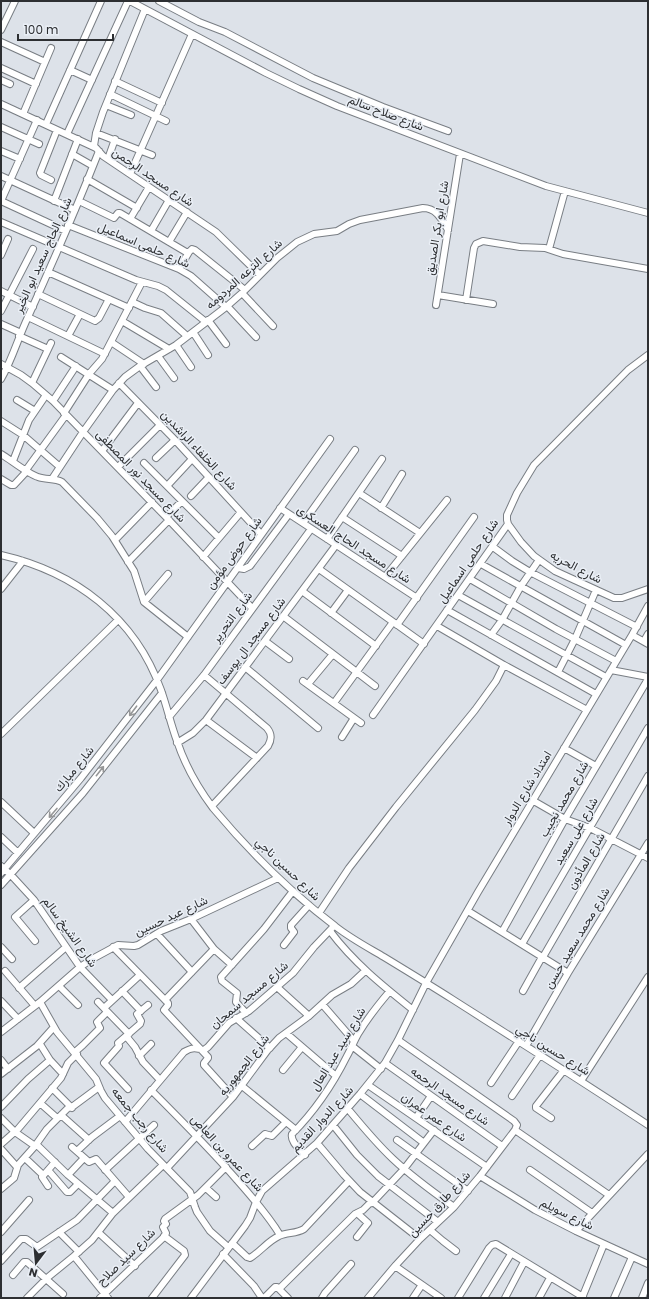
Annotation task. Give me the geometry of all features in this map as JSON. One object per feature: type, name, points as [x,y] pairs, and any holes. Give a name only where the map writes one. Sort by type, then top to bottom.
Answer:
[{"type":"street","points":[[1,30],[15,1]]},
{"type":"street","points":[[46,124],[101,1]]},
{"type":"street","points":[[67,134],[129,1]]},
{"type":"street","name":"شارع صلاح سالم","points":[[129,1],[299,89],[337,106],[546,186],[648,213]]},
{"type":"street","points":[[159,1],[199,22],[225,32],[319,80],[383,107],[448,130]]},
{"type":"street","name":"شارع الحاج سعيد ابو الخير","points":[[1,379],[8,367],[20,334],[59,248],[93,166],[96,149],[96,133],[115,81],[145,9]]},
{"type":"street","points":[[130,174],[192,34]]},
{"type":"street","points":[[1,42],[45,62]]},
{"type":"street","points":[[23,114],[51,48]]},
{"type":"street","points":[[1,68],[36,84]]},
{"type":"street","points":[[70,70],[92,80]]},
{"type":"street","points":[[1,80],[10,84]]},
{"type":"street","points":[[115,81],[162,103]]},
{"type":"street","points":[[110,94],[166,121]]},
{"type":"street","name":"شارع مسجد الرحمن","points":[[1,104],[78,139],[96,149],[108,160],[216,232],[260,275]]},
{"type":"street","points":[[106,105],[131,115]]},
{"type":"street","points":[[1,201],[37,120]]},
{"type":"street","points":[[1,127],[39,144]]},
{"type":"street","points":[[51,180],[40,175],[40,173],[57,130]]},
{"type":"street","points":[[96,133],[115,139],[152,155]]},
{"type":"street","points":[[54,200],[78,139]]},
{"type":"street","points":[[108,160],[115,139]]},
{"type":"street","points":[[1,151],[20,159]]},
{"type":"street","points":[[72,154],[93,166]]},
{"type":"street","name":"شارع ابو بكر الصديق","points":[[436,305],[460,154]]},
{"type":"street","points":[[1,176],[75,210]]},
{"type":"street","points":[[87,179],[136,208]]},
{"type":"street","points":[[130,219],[149,187]]},
{"type":"street","points":[[549,249],[565,191]]},
{"type":"street","points":[[152,231],[168,200]]},
{"type":"street","name":"شارع حلمى اسماعيل","points":[[1,201],[67,228],[179,269],[191,276],[226,307],[256,337]]},
{"type":"street","points":[[79,201],[114,218],[119,213],[188,252]]},
{"type":"street","name":"شارع الترعه المردومه","points":[[52,479],[113,390],[125,377],[176,345],[226,307],[277,258],[301,239],[314,234],[337,231],[360,220],[428,208],[437,213],[448,230]]},
{"type":"street","points":[[169,242],[187,212]]},
{"type":"street","points":[[1,222],[59,248],[142,282],[158,286],[166,290],[207,321],[226,344]]},
{"type":"street","points":[[1,254],[8,239]]},
{"type":"street","points":[[466,300],[474,248],[479,242],[488,241],[549,249],[563,254],[648,268]]},
{"type":"street","points":[[179,269],[188,252],[192,249],[195,250],[243,291],[273,326]]},
{"type":"street","points":[[1,311],[33,250]]},
{"type":"street","points":[[48,272],[109,299],[162,314],[187,336]]},
{"type":"street","points":[[1,479],[14,486],[27,470],[65,414],[89,374],[105,354],[142,282]]},
{"type":"street","points":[[1,291],[32,307]]},
{"type":"street","points":[[38,294],[95,321],[109,299]]},
{"type":"street","points":[[438,295],[493,304]]},
{"type":"street","points":[[68,336],[80,314]]},
{"type":"street","points":[[28,317],[105,354]]},
{"type":"street","points":[[122,321],[169,349]]},
{"type":"street","points":[[1,324],[48,349]]},
{"type":"street","points":[[193,332],[208,355]]},
{"type":"street","points":[[111,342],[142,365],[156,387]]},
{"type":"street","points":[[32,383],[51,343]]},
{"type":"street","points":[[176,345],[191,367]]},
{"type":"street","name":"شارع حلمى اسماعيل","points":[[373,715],[508,524],[507,520],[509,509],[534,465],[628,370],[648,355]]},
{"type":"street","points":[[158,356],[174,378]]},
{"type":"street","points":[[61,357],[113,390]]},
{"type":"street","name":"شارع مسجد نور المصطفى","points":[[1,364],[32,383],[46,395],[168,518],[252,608]]},
{"type":"street","points":[[53,402],[76,366]]},
{"type":"street","name":"شارع الخلفاء الراشدين","points":[[119,383],[175,440],[261,534]]},
{"type":"street","points":[[13,461],[29,420],[46,395]]},
{"type":"street","points":[[17,400],[35,411]]},
{"type":"street","points":[[102,451],[138,403]]},
{"type":"street","points":[[1,421],[23,436],[60,467]]},
{"type":"street","points":[[118,467],[160,425]]},
{"type":"street","name":"شارع حوض مؤمن","points":[[157,680],[330,439]]},
{"type":"street","points":[[156,458],[175,440]]},
{"type":"street","points":[[303,523],[355,450]]},
{"type":"street","points":[[1,454],[39,478],[56,479],[62,482],[97,518],[115,540],[136,576],[144,602],[188,637]]},
{"type":"street","points":[[167,486],[192,459]]},
{"type":"street","points":[[327,539],[382,459]]},
{"type":"street","points":[[144,463],[219,538]]},
{"type":"street","points":[[381,508],[402,474]]},
{"type":"street","points":[[191,496],[209,477]]},
{"type":"street","points":[[359,493],[420,533]]},
{"type":"street","points":[[385,577],[447,500]]},
{"type":"street","points":[[128,562],[182,501]]},
{"type":"street","points":[[115,540],[152,502]]},
{"type":"street","name":"شارع مسجد الحاج العسكرى","points":[[280,508],[417,598]]},
{"type":"street","points":[[204,557],[241,512]]},
{"type":"street","points":[[238,568],[244,569],[250,566],[289,514]]},
{"type":"street","points":[[342,516],[402,556]]},
{"type":"street","points":[[334,703],[376,646],[417,598],[474,517]]},
{"type":"street","name":"شارع الحريه","points":[[508,524],[520,542],[534,556],[556,571],[608,596],[618,598],[648,589]]},
{"type":"street","name":"شارع التحرير","points":[[169,717],[204,675],[311,529]]},
{"type":"street","name":"شارع مسجد ال يوسف","points":[[177,743],[193,733],[206,720],[336,545]]},
{"type":"street","points":[[492,547],[530,572],[637,627]]},
{"type":"street","name":"شارع حسين ناجي","points":[[1,555],[23,561],[57,574],[77,585],[96,598],[118,620],[140,648],[149,663],[162,693],[177,743],[192,776],[212,806],[278,878],[293,892],[334,926],[353,939],[519,1041],[648,1125]]},
{"type":"street","points":[[491,635],[512,604],[530,572],[540,560]]},
{"type":"street","points":[[1,589],[23,561]]},
{"type":"street","points":[[480,564],[626,645]]},
{"type":"street","points":[[319,569],[424,644]]},
{"type":"street","points":[[144,602],[168,574]]},
{"type":"street","points":[[470,579],[512,604],[616,661]]},
{"type":"street","points":[[331,613],[348,590]]},
{"type":"street","points":[[558,672],[575,639],[596,590]]},
{"type":"street","points":[[302,591],[376,646]]},
{"type":"street","points":[[458,596],[606,677]]},
{"type":"street","name":"امتداد شارع الدوار","points":[[426,983],[532,800],[637,627],[648,606]]},
{"type":"street","points":[[448,610],[596,694]]},
{"type":"street","points":[[283,616],[375,686]]},
{"type":"street","points":[[1,734],[118,620]]},
{"type":"street","points":[[436,626],[587,710]]},
{"type":"street","points":[[632,635],[646,643],[648,634]]},
{"type":"street","points":[[265,641],[289,659]]},
{"type":"street","points":[[333,654],[306,683],[361,722]]},
{"type":"street","points":[[319,913],[349,868],[475,710],[496,681],[504,665]]},
{"type":"street","points":[[245,667],[318,728]]},
{"type":"street","points":[[611,670],[648,678]]},
{"type":"street","points":[[204,675],[267,728],[271,737],[270,742],[257,758],[212,806]]},
{"type":"street","name":"شارع محمد نجيب","points":[[502,932],[565,819],[648,678]]},
{"type":"street","name":"شارع مبارك","points":[[2,869],[18,853],[81,778],[157,680]]},
{"type":"street","name":"شارع مبارك","points":[[1,885],[89,785],[162,693]]},
{"type":"street","points":[[342,737],[354,718]]},
{"type":"street","points":[[206,720],[257,758]]},
{"type":"street","name":"شارع على سعيد","points":[[522,944],[648,728]]},
{"type":"street","points":[[564,748],[596,766]]},
{"type":"street","name":"شارع المأذون","points":[[523,991],[648,776]]},
{"type":"street","points":[[81,778],[89,785]]},
{"type":"street","points":[[532,800],[565,819],[590,828],[648,858]]},
{"type":"street","points":[[1,802],[34,833]]},
{"type":"street","points":[[1,837],[18,853]]},
{"type":"street","name":"شارع محمد سعيد حسن","points":[[526,1046],[568,973],[648,843]]},
{"type":"street","name":"شارع الشيخ سالم","points":[[2,869],[11,875],[34,900],[80,967],[112,1000]]},
{"type":"street","name":"شارع عيد حسين","points":[[1,1031],[37,1004],[80,967],[113,947],[118,945],[138,945],[157,934],[278,878]]},
{"type":"street","points":[[246,1013],[236,1002],[237,993],[221,980],[221,977],[264,929],[293,892]]},
{"type":"street","points":[[34,900],[15,916],[35,941]]},
{"type":"street","points":[[284,945],[294,932],[291,926],[309,905]]},
{"type":"street","points":[[468,911],[568,973]]},
{"type":"street","points":[[191,919],[214,949],[232,965]]},
{"type":"street","name":"شارع مسجد سمحان","points":[[126,1122],[151,1090],[189,1049],[195,1048],[204,1050],[208,1048],[222,1030],[236,1018],[246,1013],[297,969],[334,926]]},
{"type":"street","points":[[330,931],[366,972],[413,1010]]},
{"type":"street","points":[[157,934],[192,972]]},
{"type":"street","points":[[1,947],[12,959]]},
{"type":"street","points":[[113,947],[165,1000],[168,1005],[164,1010],[208,1057],[204,1064],[233,1097]]},
{"type":"street","points":[[19,988],[66,948]]},
{"type":"street","points":[[165,1000],[214,949]]},
{"type":"street","name":"شارع رجب جمعه","points":[[5,971],[19,988],[37,1004],[76,1053],[96,1079],[105,1098],[126,1122],[138,1139],[190,1192],[195,1208],[210,1230],[230,1245]]},
{"type":"street","name":"شارع الجمهوريه","points":[[27,1298],[47,1278],[99,1233],[113,1213],[165,1166],[233,1097],[270,1048],[332,995],[351,984],[366,972]]},
{"type":"street","points":[[1,1144],[15,1132],[40,1103],[63,1074],[68,1063],[76,1053],[100,1028],[97,1022],[112,1000],[140,975]]},
{"type":"street","points":[[581,1081],[648,977]]},
{"type":"street","name":"شارع الدوار القديم","points":[[191,1298],[245,1226],[256,1202],[267,1187],[317,1143],[348,1109],[383,1066],[398,1040],[426,983]]},
{"type":"street","points":[[59,986],[78,1005]]},
{"type":"street","points":[[277,987],[309,1016]]},
{"type":"street","points":[[122,991],[141,1011]]},
{"type":"street","name":"شارع سيد عبد العال","points":[[296,1130],[336,1076],[353,1043],[369,1017],[389,992]]},
{"type":"street","points":[[1,1002],[18,1018]]},
{"type":"street","points":[[98,1002],[127,1035],[137,1049],[139,1056],[146,1066],[160,1080]]},
{"type":"street","name":"شارع مسجد الرحمه","points":[[322,1004],[353,1043],[383,1066],[432,1096],[502,1146]]},
{"type":"street","points":[[128,1089],[104,1063],[119,1046],[118,1043],[141,1022],[137,1014],[148,1005]]},
{"type":"street","points":[[236,1018],[270,1048]]},
{"type":"street","points":[[1,1074],[40,1044],[54,1027]]},
{"type":"street","points":[[286,1033],[336,1076]]},
{"type":"street","points":[[398,1040],[514,1121],[517,1125],[515,1130],[609,1195]]},
{"type":"street","points":[[491,1083],[519,1041]]},
{"type":"street","points":[[40,1044],[50,1060],[63,1074]]},
{"type":"street","points":[[139,1056],[151,1044]]},
{"type":"street","points":[[283,1070],[302,1047]]},
{"type":"street","points":[[512,1096],[540,1055]]},
{"type":"street","points":[[1,1060],[8,1069]]},
{"type":"street","points":[[1,1107],[28,1079],[50,1060]]},
{"type":"street","points":[[551,1118],[536,1108],[536,1106],[564,1070]]},
{"type":"street","name":"شارع عمر عمران","points":[[368,1085],[487,1167]]},
{"type":"street","points":[[242,1086],[296,1130],[292,1134],[291,1139],[305,1155]]},
{"type":"street","points":[[1,1189],[14,1178],[17,1168],[59,1116],[99,1087]]},
{"type":"street","points":[[52,1088],[72,1108]]},
{"type":"street","name":"شارع عمرو بن العاص","points":[[151,1090],[226,1167],[273,1223],[280,1235]]},
{"type":"street","points":[[360,1094],[424,1143]]},
{"type":"street","points":[[416,1118],[432,1096]]},
{"type":"street","points":[[40,1103],[89,1140]]},
{"type":"street","points":[[348,1109],[380,1146],[404,1169],[454,1207]]},
{"type":"street","points":[[120,1116],[75,1149],[89,1162],[96,1159],[129,1197]]},
{"type":"street","points":[[1,1118],[15,1132],[36,1145],[78,1184],[113,1213]]},
{"type":"street","points":[[252,1146],[265,1134],[272,1136],[286,1122]]},
{"type":"street","points":[[105,1170],[154,1125]]},
{"type":"street","points":[[333,1125],[368,1166],[389,1185],[438,1222]]},
{"type":"street","points":[[279,1289],[357,1213],[363,1210],[389,1185],[404,1169],[434,1130]]},
{"type":"street","name":"شارع طارق حسين","points":[[368,1298],[420,1239],[454,1207],[468,1191],[515,1130]]},
{"type":"street","points":[[397,1140],[468,1191]]},
{"type":"street","points":[[317,1143],[349,1182],[420,1239]]},
{"type":"street","points":[[1,1149],[17,1168]]},
{"type":"street","points":[[576,1231],[648,1154]]},
{"type":"street","points":[[25,1158],[43,1176],[42,1178],[48,1186]]},
{"type":"street","points":[[68,1175],[84,1158]]},
{"type":"street","points":[[43,1176],[55,1162]]},
{"type":"street","name":"شارع سيد صلاح","points":[[104,1297],[164,1236],[166,1233],[163,1227],[166,1225],[164,1222],[165,1219],[193,1200],[226,1167]]},
{"type":"street","points":[[48,1170],[67,1192],[70,1192],[78,1184]]},
{"type":"street","points":[[530,1170],[592,1213]]},
{"type":"street","name":"شارع سويلم","points":[[480,1176],[535,1210],[576,1231],[648,1264]]},
{"type":"street","points":[[1,1260],[21,1239],[26,1239],[36,1247],[59,1232],[76,1220],[115,1181]]},
{"type":"street","points":[[230,1245],[250,1258],[280,1235],[304,1229],[349,1182]]},
{"type":"street","points":[[206,1188],[216,1197]]},
{"type":"street","points":[[2,1228],[29,1200]]},
{"type":"street","points":[[357,1213],[368,1224],[358,1237]]},
{"type":"street","points":[[430,1230],[456,1251]]},
{"type":"street","points":[[59,1232],[76,1254],[104,1297]]},
{"type":"street","points":[[99,1233],[135,1266]]},
{"type":"street","points":[[152,1298],[185,1255],[184,1251],[164,1236]]},
{"type":"street","points":[[458,1298],[489,1248],[496,1244],[582,1297],[604,1244]]},
{"type":"street","points":[[224,1254],[254,1286],[263,1298],[275,1287],[288,1298]]},
{"type":"street","points":[[484,1298],[511,1254]]},
{"type":"street","points":[[614,1298],[632,1257]]},
{"type":"street","points":[[13,1275],[25,1261],[28,1262],[63,1294]]},
{"type":"street","points":[[505,1298],[524,1262]]},
{"type":"street","points":[[322,1298],[351,1264]]},
{"type":"street","points":[[395,1266],[421,1286],[441,1298]]},
{"type":"street","points":[[539,1298],[550,1278]]},
{"type":"street","points":[[642,1298],[648,1283]]},
{"type":"street","points":[[413,1298],[421,1286]]}]
